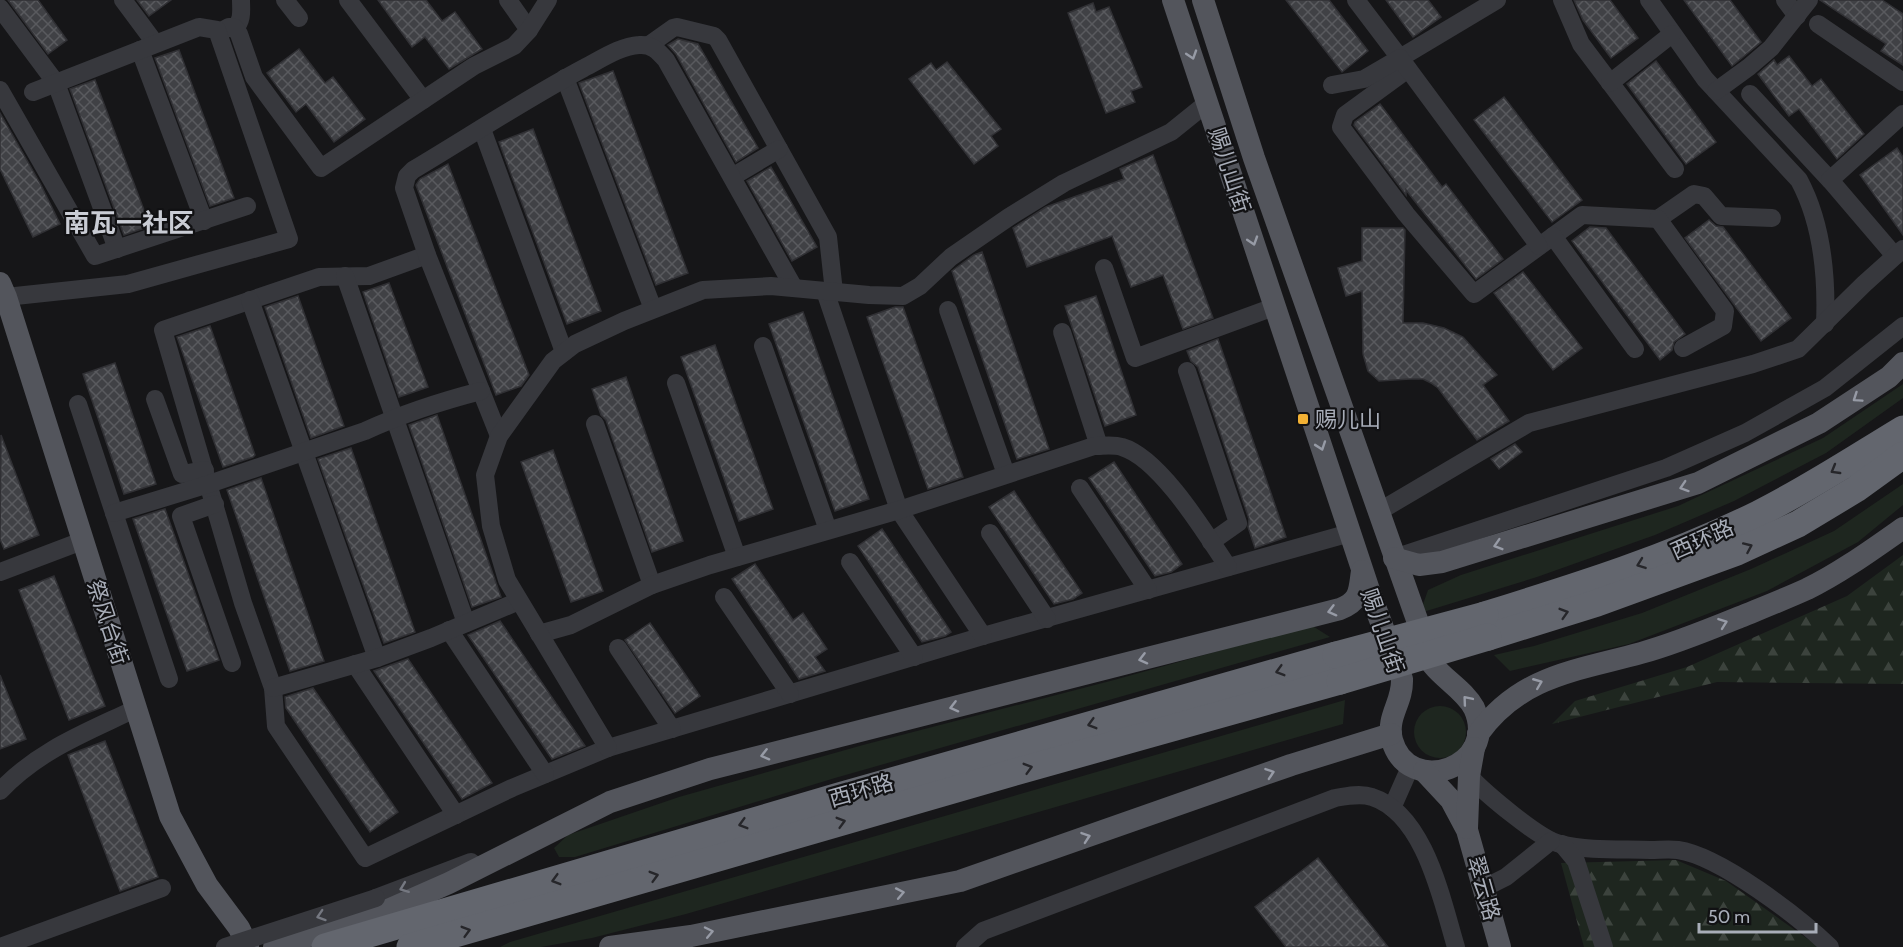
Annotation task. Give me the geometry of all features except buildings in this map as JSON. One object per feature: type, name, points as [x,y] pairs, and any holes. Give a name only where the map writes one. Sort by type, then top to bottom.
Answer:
[{"type":"highway","name":"西环路","points":[[1487,626],[1571,588],[1671,553],[1758,514],[1903,429]]},
{"type":"highway","name":"西环路","points":[[1487,626],[1597,603],[1737,552],[1798,524],[1856,489],[1903,455]]},
{"type":"highway","points":[[1338,668],[1487,626]]},
{"type":"highway","name":"西环路","points":[[325,947],[382,914],[1338,668]]},
{"type":"highway","name":"西环路","points":[[410,947],[1015,772],[1338,668]]},
{"type":"main road","name":"赐儿山街","points":[[1173,0],[1362,569],[1402,678],[1400,701],[1393,714],[1391,734]]},
{"type":"main road","name":"赐儿山街","points":[[1203,0],[1254,158],[1377,512],[1433,665],[1473,706],[1478,719],[1476,741]]},
{"type":"main road","name":"祭风台街","points":[[3,290],[170,816],[207,885],[240,928],[248,947]]},
{"type":"main road","points":[[1274,308],[1303,297]]},
{"type":"main road","points":[[1394,558],[1419,565],[1442,562],[1698,483],[1819,423],[1889,377],[1903,363]]},
{"type":"main road","points":[[1417,768],[1439,772],[1453,768],[1465,760],[1498,709],[1529,687],[1565,673],[1644,652],[1809,588],[1903,528]]},
{"type":"main road","points":[[274,947],[382,914],[610,802],[710,769],[1349,606],[1359,592],[1362,569]]},
{"type":"main road","points":[[610,947],[691,936],[960,881],[1292,765],[1391,734],[1400,755],[1451,800],[1467,830]]},
{"type":"main road","points":[[1467,830],[1469,776],[1476,741]]},
{"type":"main road","name":"翠云路","points":[[1467,830],[1500,947]]},
{"type":"street","points":[[123,0],[148,46],[204,220]]},
{"type":"street","points":[[226,31],[238,24],[241,16],[240,0]]},
{"type":"street","points":[[285,0],[299,18]]},
{"type":"street","points":[[348,0],[423,100]]},
{"type":"street","points":[[508,0],[529,30]]},
{"type":"street","points":[[33,92],[199,27],[239,34],[254,77],[321,168],[474,66],[514,46],[529,30],[548,0]]},
{"type":"street","points":[[1356,0],[1404,64],[1635,349]]},
{"type":"street","points":[[1562,0],[1581,44],[1675,169]]},
{"type":"street","points":[[1649,0],[1716,91],[1799,180],[1809,199],[1818,231],[1826,296],[1825,324]]},
{"type":"street","points":[[1785,0],[1797,16]]},
{"type":"street","points":[[1716,91],[1749,68],[1771,48],[1809,0]]},
{"type":"street","points":[[1485,3],[1404,64],[1345,115],[1341,127],[1406,214],[1474,294],[1582,214],[1658,219],[1694,194],[1704,196],[1721,216],[1772,218]]},
{"type":"street","points":[[0,8],[56,83],[117,249]]},
{"type":"street","points":[[1818,24],[1903,82]]},
{"type":"street","points":[[649,45],[677,27],[718,39],[828,237],[830,291],[899,510],[983,636]]},
{"type":"street","points":[[3,290],[128,284],[290,239],[226,31]]},
{"type":"street","points":[[1610,83],[1672,34]]},
{"type":"street","points":[[499,436],[427,255],[404,188],[407,176],[413,170],[566,78],[609,55],[637,45],[649,45],[666,60],[794,288]]},
{"type":"street","points":[[1332,85],[1364,79],[1404,64]]},
{"type":"street","points":[[566,78],[653,309]]},
{"type":"street","points":[[0,90],[95,256],[247,206]]},
{"type":"street","points":[[1377,512],[1529,423],[1798,349],[1899,252],[1750,94]]},
{"type":"street","points":[[608,748],[507,580],[491,526],[485,476],[499,436],[553,361],[575,344],[653,309],[703,290],[771,286],[903,296],[920,286],[951,257],[1018,212],[1064,183],[1171,132],[1208,103]]},
{"type":"street","points":[[1830,180],[1903,114]]},
{"type":"street","points":[[482,129],[564,352]]},
{"type":"street","points":[[732,177],[779,149]]},
{"type":"street","points":[[1658,219],[1725,311],[1724,326],[1683,348]]},
{"type":"street","points":[[427,255],[369,276],[319,277],[163,330],[243,603],[273,688],[276,726],[365,858],[456,814],[608,748],[983,636],[1350,533]]},
{"type":"street","points":[[1104,268],[1135,358],[1274,308]]},
{"type":"street","points":[[345,276],[466,623]]},
{"type":"street","points":[[250,300],[377,658]]},
{"type":"street","points":[[948,310],[1006,474]]},
{"type":"street","points":[[1394,558],[1666,468],[1735,438],[1825,388],[1903,326]]},
{"type":"street","points":[[1062,333],[1099,446]]},
{"type":"street","points":[[763,346],[828,531]]},
{"type":"street","points":[[1187,371],[1238,523],[1211,542]]},
{"type":"street","points":[[676,383],[737,557]]},
{"type":"street","points":[[114,513],[207,477],[304,452],[396,418],[481,391]]},
{"type":"street","points":[[155,399],[182,474],[207,477]]},
{"type":"street","points":[[78,404],[170,679]]},
{"type":"street","points":[[595,424],[652,585]]},
{"type":"street","points":[[539,634],[571,625],[652,585],[1099,446],[1120,446],[1140,455],[1181,497],[1228,567]]},
{"type":"street","points":[[1080,488],[1148,590]]},
{"type":"street","points":[[215,504],[181,516],[232,663]]},
{"type":"street","points":[[990,533],[1047,619]]},
{"type":"street","points":[[0,572],[82,541]]},
{"type":"street","points":[[849,562],[914,657]]},
{"type":"street","points":[[724,597],[790,694]]},
{"type":"street","points":[[273,688],[377,658],[519,601]]},
{"type":"street","points":[[449,630],[545,774]]},
{"type":"street","points":[[618,648],[672,729]]},
{"type":"street","points":[[355,664],[456,814]]},
{"type":"street","points":[[0,791],[24,768],[62,743],[135,709]]},
{"type":"street","points":[[1392,808],[1417,768]]},
{"type":"street","points":[[1469,776],[1499,803],[1556,843],[1576,861],[1604,947]]},
{"type":"street","points":[[965,947],[983,931],[1335,798],[1350,795],[1372,796],[1392,808],[1409,826],[1430,862],[1456,947]]},
{"type":"street","points":[[1484,888],[1506,877],[1556,843],[1602,848],[1678,850],[1706,858],[1759,890],[1810,927],[1830,947]]},
{"type":"street","points":[[0,947],[162,888]]},
{"type":"street","points":[[225,947],[382,914]]},
{"type":"green space","points":[[1903,384],[1903,398],[1826,453],[1734,501],[1655,535],[1537,577],[1420,613],[1428,590],[1461,575],[1678,506],[1823,438]]},
{"type":"green space","points":[[1903,484],[1903,505],[1858,542],[1767,591],[1629,644],[1510,671],[1494,655],[1534,646],[1642,613],[1751,569],[1834,531]]},
{"type":"green space","points":[[1903,555],[1903,684],[1717,682],[1552,724],[1575,701],[1687,667],[1847,596]]},
{"type":"green space","points":[[1311,625],[1330,637],[835,778],[575,857],[559,857],[554,848],[568,835],[679,797],[863,745],[1114,680]]},
{"type":"green space","points":[[1345,700],[1343,724],[686,914],[592,938],[541,947],[500,947],[510,942]]},
{"type":"green space","points":[[1435,706],[1445,706],[1455,710],[1462,717],[1466,732],[1462,747],[1455,754],[1445,758],[1435,758],[1425,754],[1418,747],[1414,737],[1414,727],[1418,717],[1425,710]]},
{"type":"green space","points":[[1676,860],[1726,881],[1819,947],[1584,947],[1561,863]]},
{"type":"place","name":"赐儿山","points":[[1303,419]]},
{"type":"district","name":"南瓦一社区","points":[[129,223]]}]
